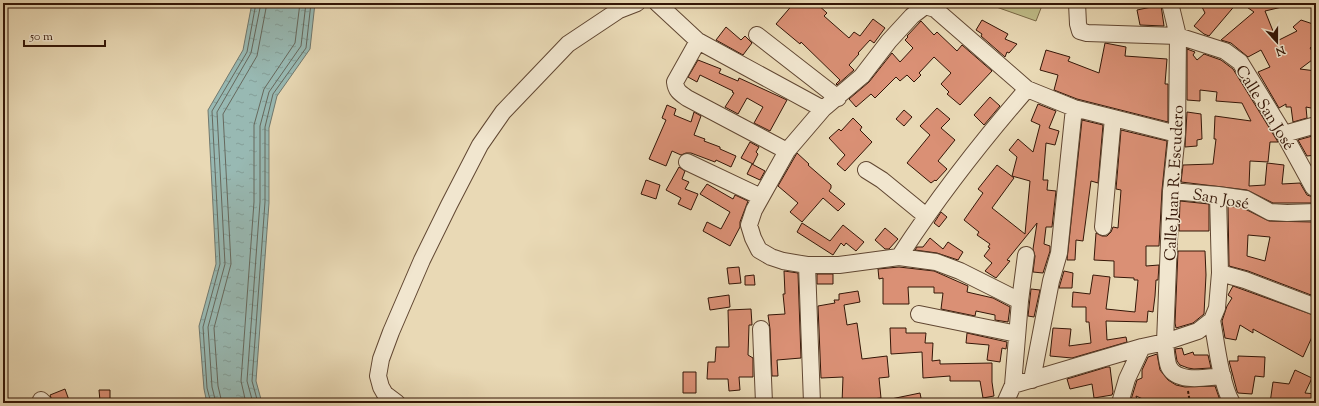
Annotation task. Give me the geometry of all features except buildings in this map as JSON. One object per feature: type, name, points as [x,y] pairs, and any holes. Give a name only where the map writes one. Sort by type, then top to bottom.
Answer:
[{"type":"street","points":[[397,403],[385,394],[381,387],[378,376],[381,359],[422,260],[448,205],[480,145],[503,112],[568,44],[619,10],[637,3]]},
{"type":"street","points":[[657,3],[698,41],[823,109]]},
{"type":"street","name":"Calle San José","points":[[1077,3],[1078,24],[1080,31],[1087,33],[1178,36],[1225,51],[1240,62],[1316,189]]},
{"type":"street","name":"Calle Juan R. Escudero","points":[[1170,3],[1178,36],[1177,134],[1171,191],[1164,342],[1169,366],[1174,373],[1186,378],[1223,376]]},
{"type":"street","points":[[1020,301],[960,271],[936,262],[899,257],[839,264],[807,265],[782,261],[759,250],[749,225],[761,197],[787,151],[823,109],[838,98],[862,76],[889,41],[912,16],[925,6],[935,9],[1027,89],[1074,108],[1177,134]]},
{"type":"street","points":[[757,35],[838,98]]},
{"type":"street","points":[[698,41],[675,82],[675,87],[678,91],[687,98],[787,151]]},
{"type":"street","points":[[899,257],[926,216],[989,133],[1027,89]]},
{"type":"street","points":[[1032,380],[1051,281],[1059,253],[1074,108]]},
{"type":"street","points":[[1103,227],[1113,118]]},
{"type":"street","points":[[1284,134],[1316,125]]},
{"type":"street","points":[[687,162],[761,197]]},
{"type":"street","points":[[866,170],[882,180],[926,216]]},
{"type":"street","name":"San José","points":[[1171,191],[1246,199],[1270,212],[1316,212]]},
{"type":"street","points":[[1013,385],[1198,331],[1212,320],[1217,308],[1220,273],[1218,195]]},
{"type":"street","points":[[1005,403],[1013,385],[1020,301],[1026,255]]},
{"type":"street","points":[[807,265],[812,403]]},
{"type":"street","points":[[1220,273],[1245,280],[1316,307]]},
{"type":"street","points":[[919,314],[1017,334]]},
{"type":"street","points":[[1212,320],[1223,376],[1229,399],[1232,403]]},
{"type":"street","points":[[761,329],[764,403]]},
{"type":"street","points":[[1120,403],[1127,379],[1142,347]]},
{"type":"shaded area","points":[[985,3],[1043,3],[1036,21]]},
{"type":"water","points":[[252,3],[315,3],[310,49],[277,96],[269,128],[269,203],[256,381],[262,403],[207,403],[204,389],[199,326],[216,264],[208,110],[243,50]]}]
